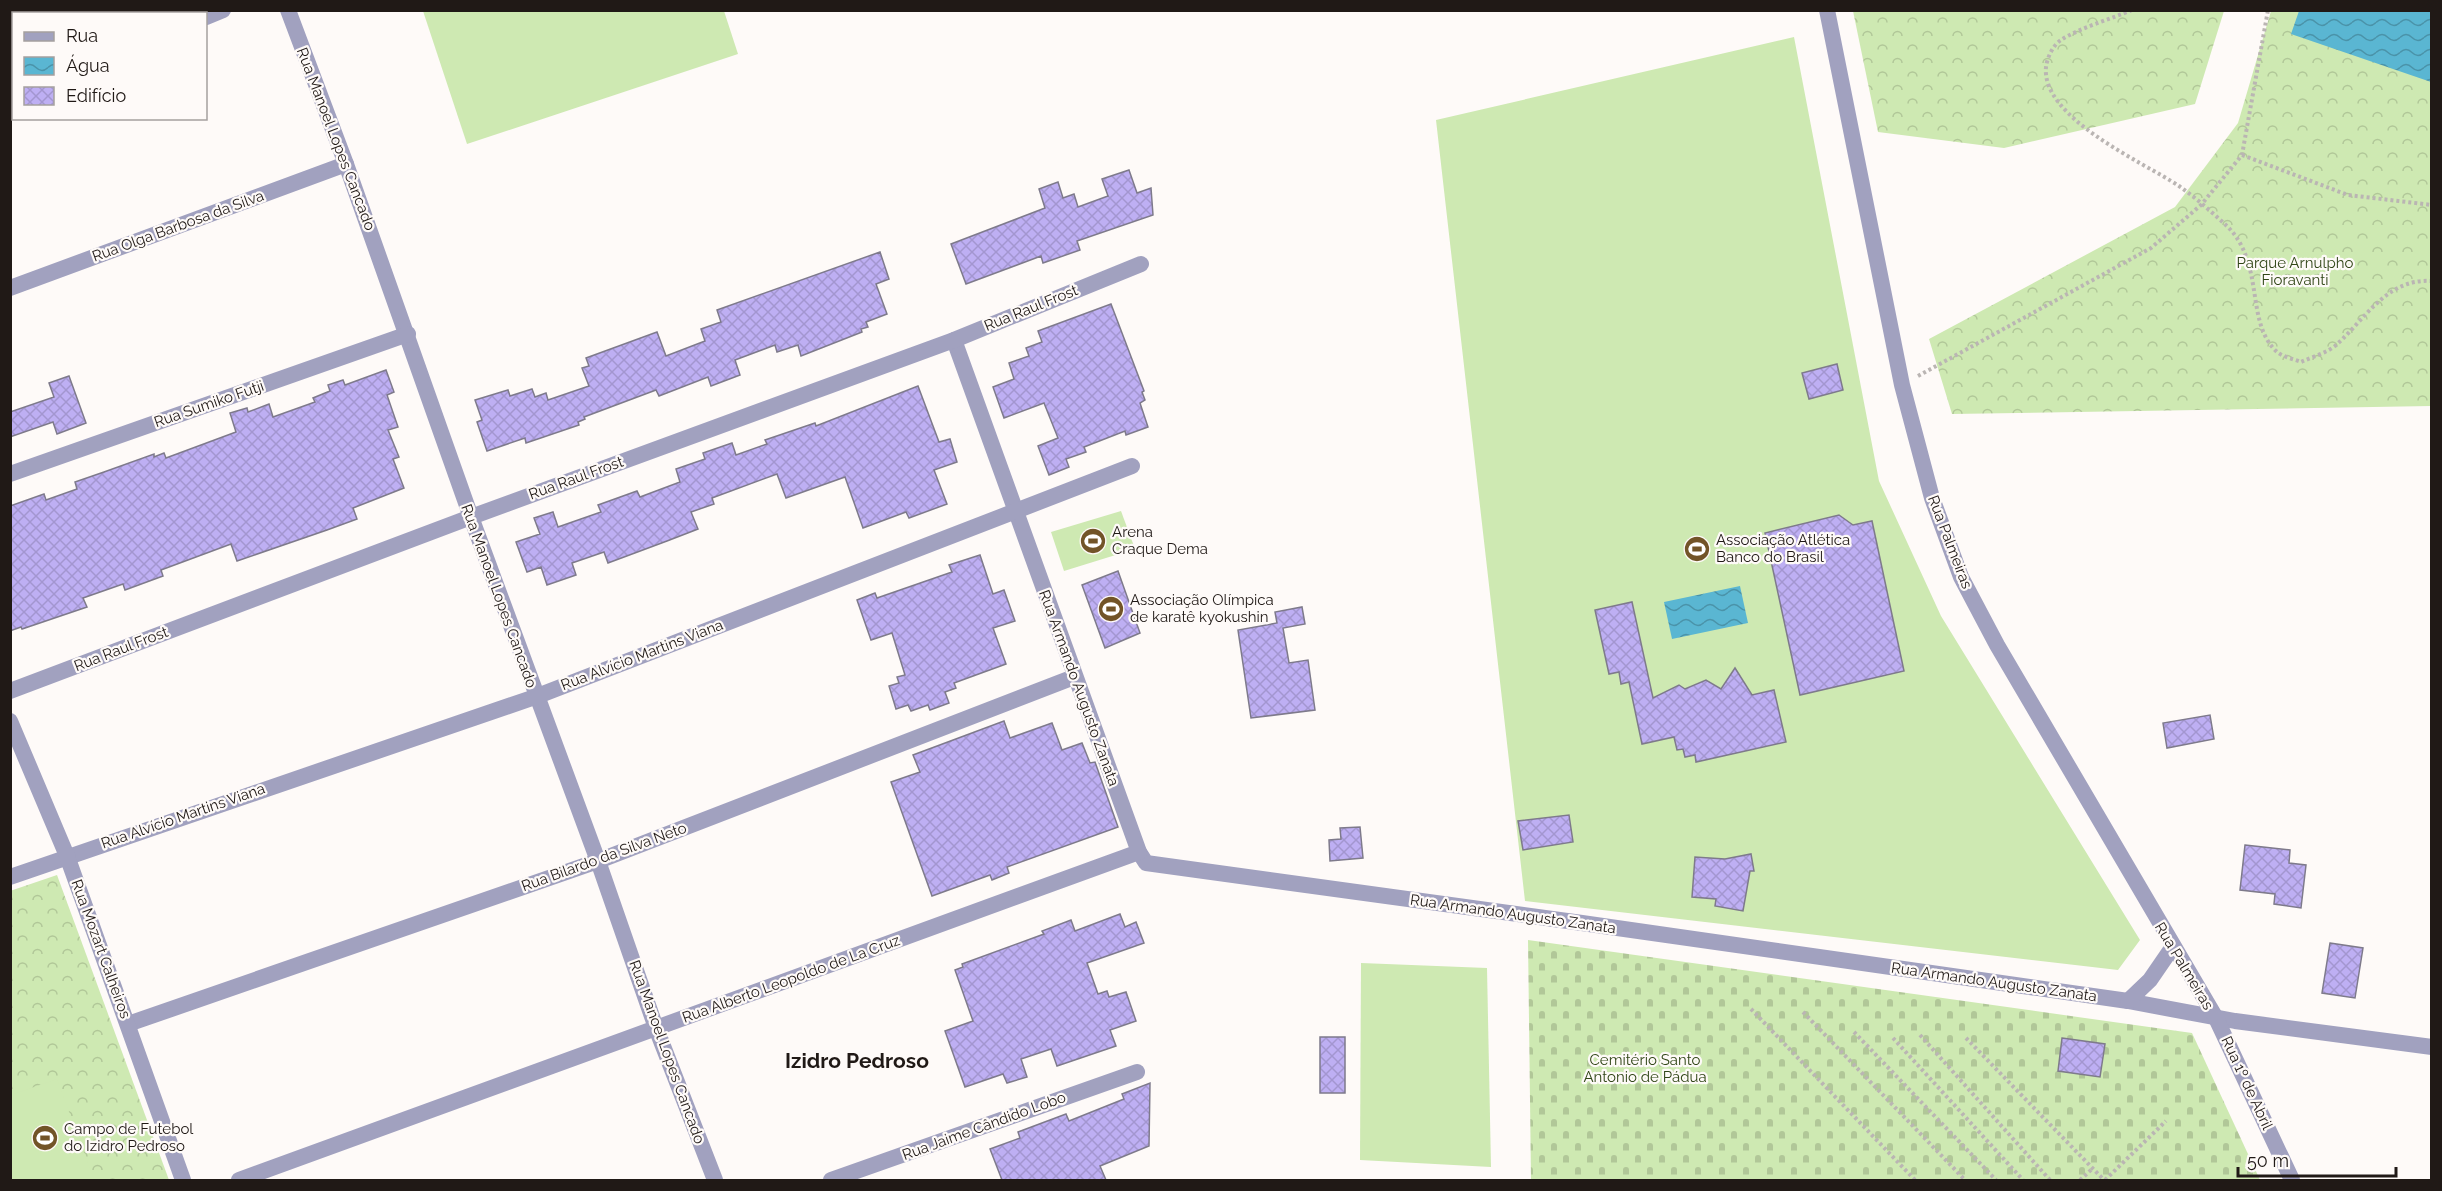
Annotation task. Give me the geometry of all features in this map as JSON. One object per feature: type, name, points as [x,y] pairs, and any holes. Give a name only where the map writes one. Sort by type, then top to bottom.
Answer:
[{"type":"street","points":[[207,17],[223,10]]},
{"type":"street","name":"Rua Manoel Lopes Cancado","points":[[288,10],[408,334],[535,697],[597,861],[656,1028],[715,1180]]},
{"type":"street","name":"Rua Palmeiras","points":[[1827,10],[1902,385],[1932,498],[1961,577],[1997,645],[2172,948],[2216,1018]]},
{"type":"street","name":"Rua Olga Barbosa da Silva","points":[[10,288],[346,164]]},
{"type":"street","name":"Rua Raul Frost","points":[[10,691],[471,517],[954,340],[1141,264]]},
{"type":"street","name":"Rua Sumiko Futji","points":[[10,474],[408,334]]},
{"type":"street","name":"Rua Armando Augusto Zanata","points":[[954,340],[1074,677],[1139,852],[1146,863],[2128,1001],[2216,1018],[2432,1047]]},
{"type":"street","name":"Rua Alvício Martins Viana","points":[[10,877],[535,697],[1132,466]]},
{"type":"street","name":"Rua Bilardo da Silva Neto","points":[[128,1023],[597,861],[1074,677]]},
{"type":"street","name":"Rua Mozart Calheiros","points":[[10,721],[66,856],[183,1180]]},
{"type":"street","name":"Rua Alberto Leopoldo de La Cruz","points":[[239,1180],[1139,852]]},
{"type":"street","points":[[2128,1001],[2150,980],[2172,948]]},
{"type":"street","name":"Rua 1º de Abril","points":[[2216,1018],[2292,1180]]},
{"type":"street","name":"Rua Jaime Cândido Lobo","points":[[831,1180],[1137,1072]]},
{"type":"path","points":[[2132,10],[2059,40],[2046,59],[2045,73],[2053,96],[2089,133],[2180,187],[2228,228],[2244,247],[2252,269],[2263,334],[2278,353],[2301,362],[2333,348],[2384,296],[2402,285],[2432,281]]},
{"type":"path","points":[[1902,385],[2151,248],[2201,205],[2242,155],[2268,10]]},
{"type":"path","points":[[2242,155],[2348,195],[2432,206]]},
{"type":"path","points":[[1916,367],[1921,387]]},
{"type":"path","points":[[1750,1009],[1915,1180]]},
{"type":"path","points":[[1803,1012],[1965,1180]]},
{"type":"path","points":[[1854,1032],[1996,1180]]},
{"type":"path","points":[[1920,1035],[2050,1180]]},
{"type":"path","points":[[1893,1038],[2023,1180]]},
{"type":"path","points":[[1966,1038],[2105,1180],[2166,1121]]},
{"type":"path","points":[[2080,1180],[2092,1168]]},
{"type":"green space","points":[[1853,10],[2224,11],[2195,104],[2004,148],[1878,132]]},
{"type":"green space","points":[[423,11],[724,11],[738,54],[467,144]]},
{"type":"green space","name":"Parque Arnulpho Fioravanti","points":[[2271,11],[2431,11],[2431,406],[1952,414],[1929,339],[2175,207],[2238,123]]},
{"type":"green space","name":"Associação Atlética Banco do Brasil","points":[[1794,37],[1879,481],[1941,616],[2140,940],[2118,970],[1525,901],[1436,120]]},
{"type":"green space","name":"Arena Craque Dema","points":[[1121,511],[1135,549],[1064,571],[1051,532]]},
{"type":"green space","points":[[57,875],[169,1180],[11,1180],[10,891]]},
{"type":"green space","name":"Cemitério Santo Antonio de Pádua","points":[[1528,940],[2192,1033],[2260,1180],[1531,1180]]},
{"type":"green space","points":[[1361,963],[1487,968],[1491,1167],[1360,1160]]},
{"type":"green space","name":"Campo de Futebol do Izidro Pedroso","points":[[57,1079],[94,1180],[11,1180],[11,1095]]},
{"type":"water","points":[[2299,11],[2431,11],[2431,82],[2291,34]]},
{"type":"water","points":[[1740,586],[1748,623],[1672,639],[1664,602]]},
{"type":"building","points":[[1129,170],[1137,193],[1151,188],[1153,215],[1077,241],[1080,250],[1043,263],[1041,256],[966,284],[951,244],[1045,208],[1039,189],[1058,182],[1063,198],[1074,194],[1078,207],[1108,196],[1102,179]]},
{"type":"building","points":[[880,252],[889,279],[876,284],[887,314],[866,322],[868,327],[861,329],[862,332],[801,356],[798,345],[777,352],[775,345],[735,360],[740,375],[711,386],[708,377],[659,396],[656,390],[584,417],[585,419],[578,422],[579,425],[526,443],[525,438],[487,451],[477,422],[482,420],[475,400],[508,390],[510,396],[532,389],[535,397],[546,393],[548,400],[589,386],[582,368],[589,366],[586,358],[657,332],[666,356],[705,341],[701,329],[721,322],[717,310]]},
{"type":"building","points":[[1111,304],[1144,391],[1142,392],[1145,400],[1140,403],[1148,427],[1126,435],[1125,431],[1084,447],[1086,452],[1066,459],[1069,467],[1049,475],[1038,446],[1058,438],[1044,403],[1004,418],[993,387],[1014,379],[1009,363],[1029,356],[1026,348],[1042,342],[1038,331]]},
{"type":"building","points":[[1837,364],[1843,390],[1809,399],[1802,373]]},
{"type":"building","points":[[386,370],[394,392],[387,395],[398,427],[388,430],[399,457],[393,459],[404,488],[353,508],[357,519],[327,530],[237,561],[231,544],[161,570],[163,576],[125,590],[123,584],[83,598],[87,607],[10,631],[10,506],[44,494],[46,500],[77,489],[75,482],[154,454],[154,457],[164,453],[166,458],[236,432],[230,413],[247,408],[248,412],[269,404],[273,417],[315,402],[313,398],[330,391],[328,385],[343,380],[345,385]]},
{"type":"building","points":[[69,376],[86,423],[57,434],[53,422],[10,437],[10,412],[54,397],[49,383]]},
{"type":"building","points":[[918,386],[939,442],[950,439],[957,462],[934,470],[947,504],[909,518],[906,512],[863,528],[845,477],[786,498],[777,474],[712,498],[714,504],[691,512],[698,529],[608,563],[604,552],[572,563],[576,575],[547,585],[541,567],[527,572],[516,542],[540,534],[534,518],[553,512],[558,527],[601,512],[598,505],[637,491],[640,497],[680,482],[676,469],[705,459],[703,453],[732,443],[736,455],[767,444],[765,440],[815,423],[816,426]]},
{"type":"building","points":[[1839,515],[1853,525],[1872,521],[1904,671],[1800,695],[1765,533]]},
{"type":"building","points":[[980,555],[993,594],[1004,590],[1015,621],[993,628],[1006,664],[954,683],[956,688],[945,692],[949,703],[930,710],[928,705],[911,711],[908,705],[896,709],[889,686],[899,683],[897,677],[905,675],[892,633],[871,640],[857,600],[875,593],[877,598],[952,572],[949,565]]},
{"type":"building","name":"Associação Olímpica de karatê kyokushin","points":[[1118,571],[1140,633],[1105,648],[1082,585]]},
{"type":"building","points":[[1632,602],[1653,698],[1679,685],[1685,689],[1706,680],[1721,689],[1735,668],[1752,695],[1774,690],[1786,742],[1696,762],[1695,755],[1685,757],[1683,749],[1677,750],[1674,737],[1642,744],[1629,682],[1621,684],[1619,672],[1609,674],[1595,610]]},
{"type":"building","points":[[1302,607],[1305,624],[1283,628],[1289,663],[1308,660],[1315,710],[1251,718],[1238,630],[1277,623],[1275,612]]},
{"type":"building","points":[[2210,715],[2214,739],[2167,748],[2163,723]]},
{"type":"building","points":[[1004,721],[1010,738],[1052,723],[1062,750],[1082,743],[1090,763],[1095,762],[1118,827],[1007,867],[1009,873],[992,880],[990,875],[932,896],[891,782],[920,772],[913,755]]},
{"type":"building","points":[[1569,815],[1573,842],[1523,850],[1518,821]]},
{"type":"building","points":[[1360,827],[1363,858],[1330,861],[1329,840],[1341,839],[1340,828]]},
{"type":"building","points":[[2245,845],[2290,850],[2289,863],[2306,865],[2301,908],[2274,904],[2275,894],[2240,890]]},
{"type":"building","points":[[1751,854],[1754,871],[1750,871],[1743,911],[1715,906],[1716,899],[1692,897],[1695,857],[1725,859]]},
{"type":"building","points":[[1120,914],[1125,927],[1136,922],[1144,943],[1087,963],[1098,994],[1107,991],[1109,997],[1126,992],[1136,1021],[1110,1030],[1116,1046],[1057,1066],[1051,1049],[1021,1059],[1027,1077],[1007,1083],[1003,1074],[965,1087],[945,1031],[973,1021],[955,970],[963,967],[962,964],[1044,934],[1042,931],[1071,920],[1075,931]]},
{"type":"building","points":[[2330,943],[2363,948],[2355,998],[2322,993]]},
{"type":"building","points":[[1320,1037],[1345,1037],[1345,1093],[1320,1093]]},
{"type":"building","points":[[2062,1038],[2105,1044],[2100,1077],[2058,1071]]},
{"type":"building","points":[[1150,1083],[1149,1146],[1100,1166],[1106,1180],[1002,1180],[990,1149],[1020,1138],[1018,1132],[1066,1114],[1069,1121],[1124,1099],[1122,1094]]},
{"type":"place","name":"Arena Craque Dema","points":[[1093,541]]},
{"type":"place","name":"Associação Atlética Banco do Brasil","points":[[1697,549]]},
{"type":"place","name":"Associação Olímpica de karatê kyokushin","points":[[1111,609]]},
{"type":"place","name":"Campo de Futebol do Izidro Pedroso","points":[[45,1138]]},
{"type":"district","name":"Izidro Pedroso","points":[[857,1061]]}]
